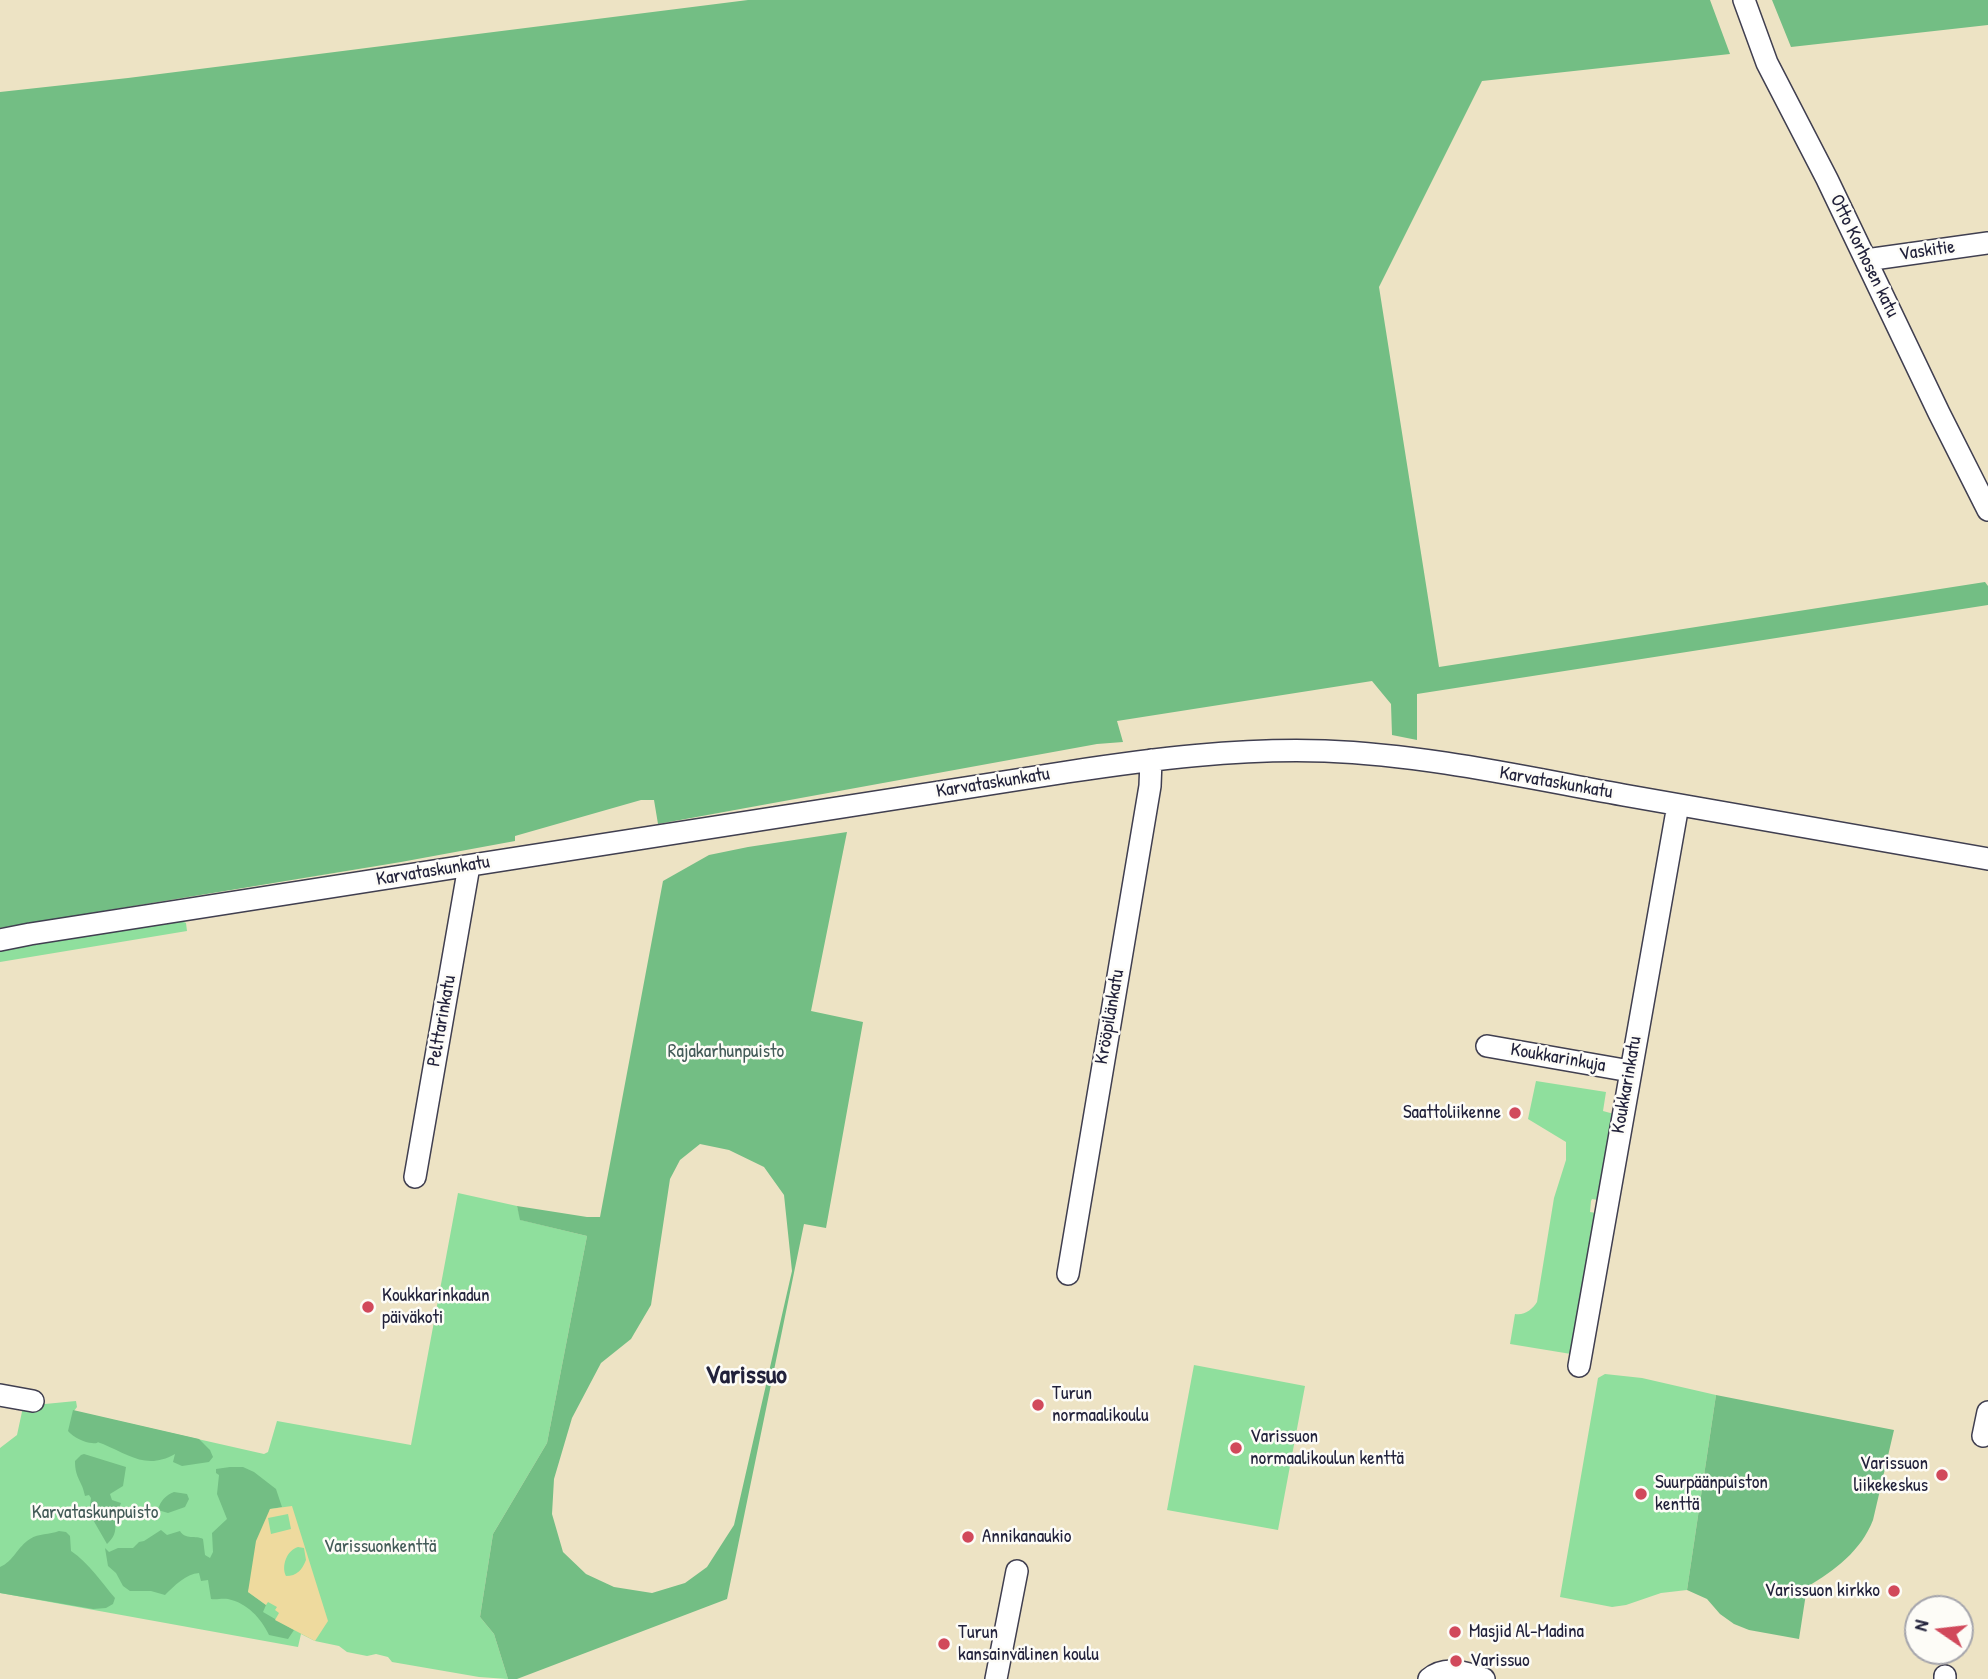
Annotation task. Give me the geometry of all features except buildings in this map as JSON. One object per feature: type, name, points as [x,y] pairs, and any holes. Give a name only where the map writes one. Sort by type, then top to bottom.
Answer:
[{"type":"street","name":"Otto Korhosen katu","points":[[1744,0],[1767,63],[1988,510]]},
{"type":"street","name":"Vaskitie","points":[[1866,260],[1988,243]]},
{"type":"street","name":"Karvataskunkatu","points":[[0,940],[1151,760],[1244,752],[1358,753],[1458,765],[1988,859]]},
{"type":"street","name":"Krööpilänkatu","points":[[1068,1274],[1150,786],[1151,760]]},
{"type":"street","name":"Koukkarinkatu","points":[[1579,1366],[1678,805]]},
{"type":"street","name":"Pelttarinkatu","points":[[415,1177],[470,866]]},
{"type":"street","name":"Koukkarinkuja","points":[[1487,1046],[1630,1071]]},
{"type":"street","points":[[0,1395],[33,1401]]},
{"type":"street","points":[[1983,1436],[1988,1412]]},
{"type":"street","points":[[996,1679],[1017,1571]]},
{"type":"street","points":[[1429,1679],[1442,1671],[1454,1670],[1484,1679]]},
{"type":"green space","points":[[748,0],[1710,0],[1730,54],[1482,81],[1379,287],[1439,667],[1985,582],[1988,586],[1988,605],[1417,694],[1417,740],[1392,735],[1391,704],[1372,681],[1117,721],[1123,742],[1097,744],[658,824],[654,800],[641,800],[515,836],[515,841],[0,928],[0,92]]},
{"type":"green space","points":[[1772,0],[1988,0],[1988,25],[1791,47]]},
{"type":"green space","name":"Rajakarhunpuisto","points":[[847,832],[811,1011],[863,1022],[826,1228],[804,1224],[727,1599],[517,1679],[508,1679],[494,1634],[480,1617],[493,1534],[547,1443],[587,1236],[520,1220],[517,1206],[600,1217],[663,881],[709,855]],"holes":[[[700,1144],[729,1150],[764,1167],[784,1195],[792,1271],[734,1525],[707,1567],[685,1583],[652,1593],[614,1587],[586,1574],[563,1552],[552,1514],[554,1479],[572,1418],[601,1363],[631,1339],[651,1305],[670,1179],[680,1160]]]},
{"type":"green space","points":[[182,921],[186,923],[187,931],[0,962],[0,951],[10,948]]},
{"type":"green space","points":[[1536,1081],[1606,1092],[1603,1111],[1614,1114],[1598,1200],[1591,1201],[1590,1212],[1596,1213],[1571,1354],[1510,1344],[1515,1314],[1528,1311],[1537,1302],[1554,1198],[1566,1160],[1566,1142],[1528,1119]]},
{"type":"green space","name":"Varissuonkenttä","points":[[458,1193],[517,1206],[521,1220],[587,1236],[547,1443],[493,1534],[480,1617],[494,1634],[508,1679],[479,1677],[392,1662],[388,1657],[376,1654],[367,1656],[347,1652],[339,1646],[315,1641],[301,1634],[298,1647],[0,1593],[0,1448],[17,1435],[23,1407],[33,1401],[45,1404],[76,1401],[77,1407],[74,1411],[264,1454],[268,1452],[277,1421],[411,1445]]},
{"type":"green space","name":"Varissuon normaalikoulun kenttä","points":[[1194,1365],[1305,1386],[1278,1530],[1167,1510]]},
{"type":"green space","name":"Suurpäänpuiston kenttä","points":[[1605,1374],[1642,1378],[1716,1395],[1687,1590],[1661,1593],[1612,1607],[1560,1597],[1598,1378]]},
{"type":"green space","points":[[1716,1395],[1894,1430],[1868,1531],[1846,1559],[1807,1587],[1799,1639],[1749,1630],[1734,1624],[1720,1614],[1707,1599],[1687,1590]]},
{"type":"green space","points":[[73,1410],[199,1439],[213,1457],[209,1462],[182,1466],[173,1462],[175,1454],[165,1459],[147,1461],[98,1442],[86,1442],[68,1431]]},
{"type":"green space","points":[[84,1454],[126,1467],[123,1486],[110,1494],[112,1500],[121,1503],[116,1514],[115,1533],[107,1544],[92,1518],[99,1517],[90,1506],[91,1498],[89,1495],[85,1496],[76,1472],[75,1461]]},
{"type":"green space","points":[[243,1467],[254,1472],[276,1489],[282,1507],[270,1509],[248,1592],[266,1605],[263,1612],[294,1630],[288,1639],[269,1635],[258,1617],[241,1604],[228,1599],[211,1599],[208,1580],[201,1581],[199,1573],[185,1578],[165,1595],[151,1591],[130,1591],[108,1566],[105,1548],[109,1552],[118,1548],[133,1548],[161,1530],[167,1535],[180,1531],[182,1534],[203,1539],[205,1555],[210,1558],[213,1552],[212,1533],[227,1519],[217,1494],[219,1475],[216,1469]]},
{"type":"green space","points":[[174,1492],[187,1494],[189,1499],[185,1507],[168,1513],[158,1510],[164,1499]]},
{"type":"green space","points":[[59,1531],[70,1536],[71,1551],[89,1567],[115,1598],[113,1604],[106,1608],[93,1609],[0,1593],[0,1567],[30,1539]]},
{"type":"sand","points":[[292,1506],[328,1621],[315,1641],[275,1620],[279,1613],[275,1610],[277,1607],[268,1602],[266,1605],[248,1592],[256,1541],[270,1509]],"holes":[[[288,1514],[291,1529],[271,1534],[268,1518]],[[298,1547],[304,1548],[306,1560],[299,1572],[286,1576],[286,1559],[291,1551]]]},
{"type":"place","name":"Saattoliikenne","points":[[1515,1113]]},
{"type":"place","name":"Koukkarinkadun päiväkoti","points":[[368,1307]]},
{"type":"place","name":"Turun normaalikoulu","points":[[1038,1405]]},
{"type":"place","name":"Varissuon normaalikoulun kenttä","points":[[1236,1448]]},
{"type":"place","name":"Varissuon liikekeskus","points":[[1942,1475]]},
{"type":"place","name":"Suurpäänpuiston kenttä","points":[[1641,1494]]},
{"type":"place","name":"Annikanaukio","points":[[968,1537]]},
{"type":"place","name":"Varissuon kirkko","points":[[1894,1591]]},
{"type":"place","name":"Masjid Al-Madina","points":[[1455,1632]]},
{"type":"place","name":"Turun kansainvälinen koulu","points":[[944,1644]]},
{"type":"place","name":"Varissuo","points":[[1456,1661]]},
{"type":"district","name":"Varissuo","points":[[746,1376]]},
{"type":"park label","name":"Karvataskunpuisto","points":[[95,1513]]}]
